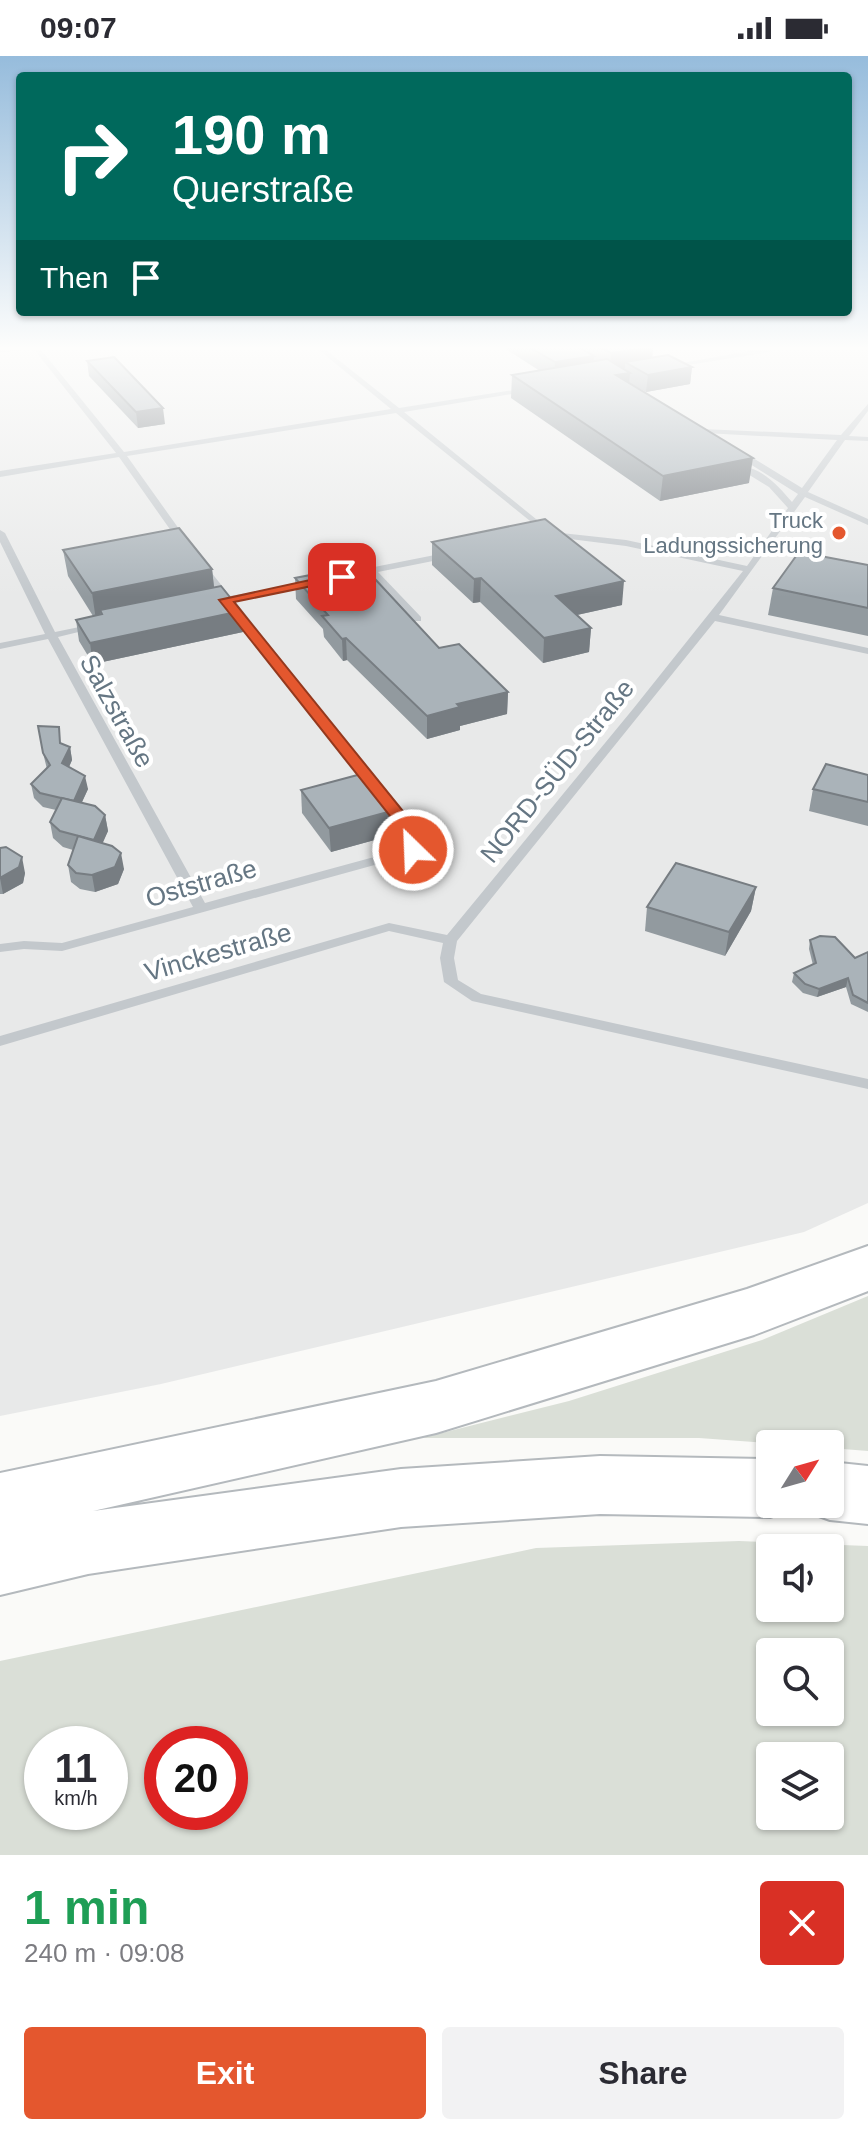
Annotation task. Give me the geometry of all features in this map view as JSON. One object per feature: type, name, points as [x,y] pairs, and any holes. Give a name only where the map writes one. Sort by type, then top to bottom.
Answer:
[{"type":"highway","points":[[0,1503],[436,1407],[754,1311],[868,1268]]},
{"type":"highway","points":[[0,1563],[88,1543],[401,1498],[600,1485],[756,1488]]},
{"type":"highway","points":[[844,1492],[868,1495]]},
{"type":"lane","points":[[102,430],[191,552]]},
{"type":"lane","points":[[0,474],[279,430]]},
{"type":"lane","points":[[422,430],[551,534]]},
{"type":"lane","name":"NORD-SÜD-Straße","points":[[450,940],[712,617],[805,494],[847,430]]},
{"type":"lane","points":[[705,431],[868,439]]},
{"type":"lane","points":[[705,431],[805,494],[868,522]]},
{"type":"lane","points":[[693,436],[706,444]]},
{"type":"lane","points":[[733,460],[772,485],[793,508]]},
{"type":"lane","name":"Salzstraße","points":[[0,533],[51,635],[200,907]]},
{"type":"lane","points":[[536,537],[551,534],[626,543],[749,569]]},
{"type":"lane","points":[[342,577],[461,552]]},
{"type":"lane","points":[[200,564],[226,600]]},
{"type":"lane","points":[[371,571],[417,619]]},
{"type":"lane","points":[[211,603],[327,580]]},
{"type":"lane","name":"Oststraße","points":[[0,948],[24,945],[62,947],[413,850],[413,834],[226,600]]},
{"type":"lane","points":[[712,617],[868,651]]},
{"type":"lane","points":[[0,646],[109,624]]},
{"type":"lane","name":"Vinckestraße","points":[[0,1041],[389,927],[450,940]]},
{"type":"lane","points":[[450,940],[447,958],[451,982],[477,998],[868,1084]]},
{"type":"shaded area","points":[[0,430],[868,430],[868,1203],[804,1232],[161,1384],[0,1416]]},
{"type":"shaded area","points":[[868,1296],[868,1451],[844,1449],[844,1430],[756,1430],[756,1442],[699,1438],[422,1438],[569,1401],[762,1340]]},
{"type":"shaded area","points":[[756,1542],[756,1622],[844,1622],[844,1545],[868,1546],[868,1855],[0,1855],[0,1661],[536,1548]]},
{"type":"building","points":[[594,430],[707,430],[753,458],[663,476]]},
{"type":"building","points":[[545,519],[624,581],[556,596],[591,628],[544,638],[481,578],[474,579],[432,542]]},
{"type":"building","points":[[179,528],[212,569],[92,593],[63,550]]},
{"type":"building","points":[[799,552],[868,565],[868,608],[773,588]]},
{"type":"building","points":[[362,565],[439,648],[459,644],[508,692],[457,704],[460,707],[427,716],[346,638],[342,639],[322,616],[328,615],[295,578]]},
{"type":"building","points":[[221,586],[241,611],[90,643],[76,620],[102,614],[100,610]]},
{"type":"building","points":[[38,726],[59,727],[60,743],[70,747],[62,763],[85,776],[74,801],[40,793],[31,784],[50,765],[43,753]]},
{"type":"building","points":[[826,764],[868,775],[868,802],[813,789]]},
{"type":"building","points":[[369,772],[399,809],[329,828],[301,790]]},
{"type":"building","points":[[62,798],[95,806],[105,815],[94,840],[60,831],[50,822]]},
{"type":"building","points":[[78,836],[112,846],[121,853],[115,867],[92,875],[76,873],[68,865]]},
{"type":"building","points":[[6,847],[22,857],[19,867],[0,878],[0,848]]},
{"type":"building","points":[[676,863],[756,887],[729,932],[647,907]]},
{"type":"building","points":[[820,936],[835,937],[855,958],[868,952],[868,1003],[853,995],[848,978],[819,989],[805,984],[794,973],[816,963],[810,940]]},
{"type":"place","name":"Truck Ladungssicherung","points":[[839,533]]},
{"type":"route","points":[[342,577],[226,600],[413,834],[413,850]]}]
